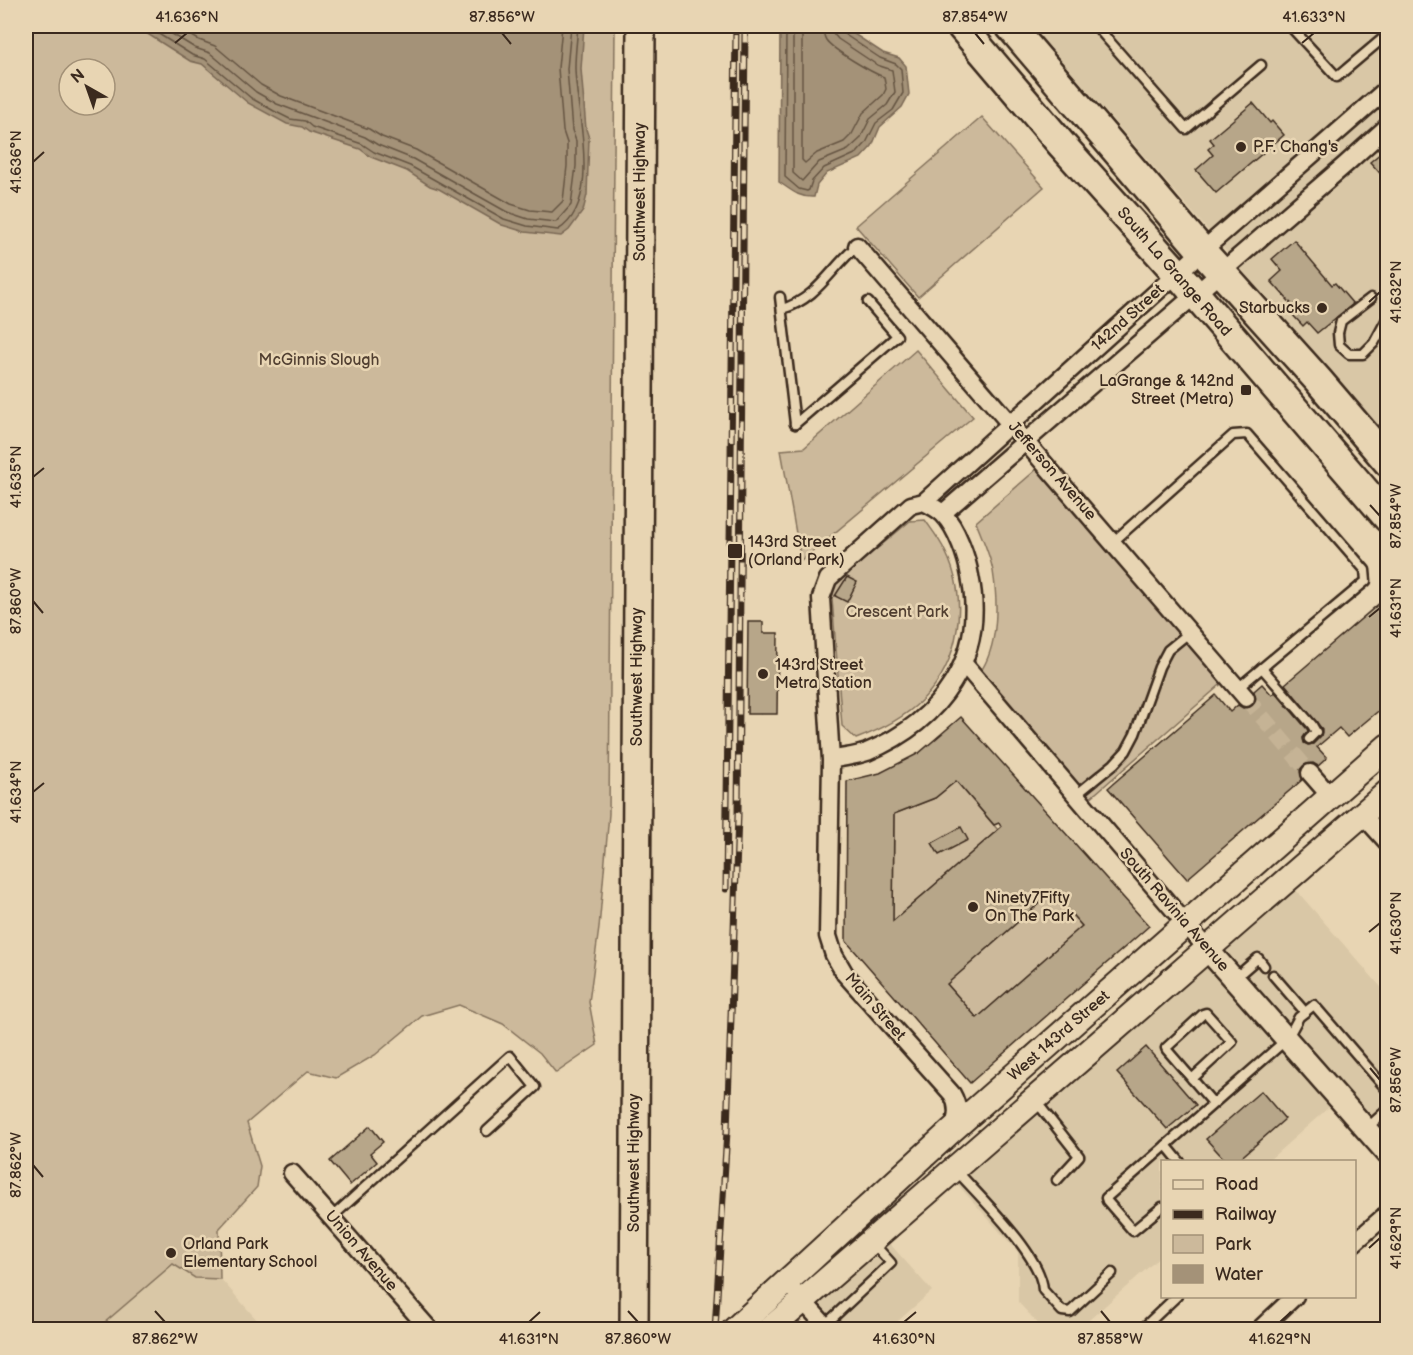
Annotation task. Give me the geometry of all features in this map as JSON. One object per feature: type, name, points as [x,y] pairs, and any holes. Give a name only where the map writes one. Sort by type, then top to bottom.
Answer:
[{"type":"highway","name":"South La Grange Road","points":[[961,26],[1388,518]]},
{"type":"highway","points":[[1010,26],[1388,462]]},
{"type":"main road","name":"Southwest Highway","points":[[634,1329],[641,26]]},
{"type":"main road","name":"West 143rd Street","points":[[734,1329],[993,1093],[1388,746]]},
{"type":"main road","name":"West 143rd Street","points":[[769,1329],[1388,792]]},
{"type":"street","name":"142nd Street","points":[[924,502],[1202,250],[1388,88]]},
{"type":"street","name":"142nd Street","points":[[943,513],[1388,126]]},
{"type":"street","name":"Jefferson Avenue","points":[[858,246],[1242,693]]},
{"type":"street","points":[[831,760],[865,753],[901,735],[927,714],[951,688],[964,664],[973,630],[975,596],[967,561],[957,536],[943,513],[924,502]]},
{"type":"street","name":"Main Street","points":[[924,502],[911,505],[828,579],[821,598],[831,760],[828,936],[834,955],[845,974],[948,1090],[957,1106],[957,1116],[951,1131]]},
{"type":"street","name":"South Ravinia Avenue","points":[[964,664],[1208,950],[1388,1154]]},
{"type":"street","points":[[1310,773],[1331,797]]},
{"type":"street","points":[[1362,814],[1388,843]]},
{"type":"street","points":[[948,1090],[966,1102],[979,1101],[993,1093]]},
{"type":"street","name":"Union Avenue","points":[[292,1173],[430,1329]]},
{"type":"street","points":[[1356,1241],[1388,1213]]},
{"type":"street","points":[[785,1281],[827,1327]]},
{"type":"street","points":[[1258,1329],[1293,1298]]},
{"type":"lane","points":[[1096,26],[1186,129],[1261,65]]},
{"type":"lane","points":[[1290,26],[1337,77],[1388,34]]},
{"type":"lane","points":[[782,309],[798,304],[831,275],[841,259],[858,246]]},
{"type":"lane","points":[[780,297],[795,424],[897,336],[867,302]]},
{"type":"lane","points":[[1371,298],[1341,321],[1338,333],[1339,345],[1349,354],[1363,354],[1374,343],[1388,317]]},
{"type":"lane","points":[[1113,542],[1233,435],[1247,434],[1365,570],[1366,581],[1262,668],[1242,693]]},
{"type":"lane","points":[[1076,795],[1114,764],[1126,751],[1168,650],[1190,632]]},
{"type":"lane","points":[[1262,668],[1312,725],[1316,732],[1309,739]]},
{"type":"lane","points":[[1234,979],[1258,958],[1264,966]]},
{"type":"lane","points":[[1273,975],[1305,1012]]},
{"type":"lane","points":[[1161,1208],[1133,1231],[1106,1198],[1287,1039],[1299,1017],[1314,1005],[1388,1091]]},
{"type":"lane","points":[[1192,1079],[1232,1042],[1206,1013],[1166,1048],[1192,1079],[1213,1103]]},
{"type":"lane","points":[[332,1217],[510,1056],[535,1087],[487,1131]]},
{"type":"lane","points":[[1035,1100],[1079,1156],[1057,1180]]},
{"type":"lane","points":[[1366,1129],[1388,1109]]},
{"type":"lane","points":[[1166,1145],[1179,1160]]},
{"type":"lane","points":[[955,1169],[1025,1248],[1043,1279],[1043,1290],[1062,1311],[1070,1312],[1112,1273]]},
{"type":"lane","points":[[827,1327],[891,1263],[871,1241]]},
{"type":"lane","points":[[1141,1329],[1174,1298]]},
{"type":"shaded area","points":[[1032,26],[1387,26],[1387,440],[1299,336]]},
{"type":"shaded area","points":[[1289,882],[1387,994],[1387,1123],[1375,1134],[1213,950]]},
{"type":"shaded area","points":[[1207,954],[1337,1100],[1269,1160],[1161,1160],[1161,1256],[1079,1329],[1043,1329],[1018,1302],[1018,1252],[950,1176]]},
{"type":"shaded area","name":"Orland Park Elementary School","points":[[175,1227],[265,1329],[56,1330]]},
{"type":"shaded area","points":[[882,1235],[932,1291],[889,1329],[832,1329],[806,1301]]},
{"type":"green space","name":"McGinnis Slough","points":[[26,26],[615,26],[609,814],[599,928],[589,1002],[597,1045],[556,1073],[540,1053],[503,1024],[459,1005],[422,1016],[375,1055],[336,1078],[308,1071],[247,1123],[260,1166],[257,1187],[219,1229],[220,1279],[195,1278],[173,1264],[97,1329],[26,1329]]},
{"type":"green space","points":[[982,117],[1044,187],[918,297],[856,226]]},
{"type":"green space","points":[[916,350],[973,417],[801,561],[781,450],[804,448]]},
{"type":"green space","points":[[1044,463],[1227,679],[1088,800],[979,674],[986,663],[994,638],[996,610],[992,565],[976,522]]},
{"type":"green space","name":"Crescent Park","points":[[925,520],[945,551],[953,569],[959,609],[953,649],[935,685],[922,700],[891,723],[856,739],[842,726],[832,598],[835,584],[910,521]]},
{"type":"green space","points":[[956,781],[998,830],[893,921],[894,814],[935,798]]},
{"type":"green space","points":[[1052,892],[1082,926],[977,1018],[947,984]]},
{"type":"water","points":[[135,26],[584,26],[581,69],[586,129],[589,138],[587,195],[583,211],[569,230],[561,236],[525,232],[502,225],[407,171],[371,157],[360,149],[309,132],[302,127],[287,124],[248,103],[202,64],[190,61]]},
{"type":"water","points":[[780,26],[842,26],[883,53],[899,58],[906,66],[909,94],[902,107],[880,127],[872,146],[861,158],[827,173],[817,185],[814,197],[799,195],[779,182]]},
{"type":"building","name":"P.F. Chang's","points":[[1253,103],[1284,135],[1216,193],[1196,170],[1213,155],[1208,149],[1214,144],[1210,139]]},
{"type":"building","points":[[1388,147],[1388,182],[1370,162]]},
{"type":"building","points":[[1294,240],[1332,285],[1335,283],[1353,304],[1317,333],[1307,322],[1303,326],[1290,312],[1295,308],[1271,281],[1282,271],[1272,259]]},
{"type":"building","points":[[847,577],[857,582],[847,602],[835,596]]},
{"type":"building","points":[[1388,596],[1388,703],[1347,737],[1339,728],[1317,747],[1327,758],[1318,766],[1313,763],[1304,765],[1300,770],[1302,780],[1187,879],[1108,788],[1216,695],[1230,712],[1238,705],[1249,708],[1256,701],[1254,691],[1262,684],[1272,695],[1275,692],[1307,729],[1303,738],[1304,743],[1313,744],[1321,736],[1322,729],[1285,684]]},
{"type":"building","name":"143rd Street Metra Station","points":[[748,622],[763,622],[763,633],[778,633],[777,714],[747,714]]},
{"type":"building","name":"Ninety7Fifty On The Park","points":[[961,717],[1149,926],[970,1083],[846,941],[847,781],[880,773],[919,753]],"holes":[[[956,781],[994,825],[999,823],[1001,827],[893,921],[894,814],[935,798]],[[1052,892],[1082,926],[977,1018],[947,984]]]},
{"type":"building","points":[[961,827],[968,840],[939,855],[932,843]]},
{"type":"building","points":[[1146,1047],[1196,1105],[1167,1129],[1117,1073]]},
{"type":"building","points":[[1261,1091],[1285,1119],[1238,1160],[1225,1160],[1206,1139]]},
{"type":"building","points":[[370,1126],[383,1142],[370,1153],[377,1162],[350,1185],[330,1161]]},
{"type":"tunnel","points":[[1246,698],[1310,773]]},
{"type":"railway","points":[[726,889],[736,26]]},
{"type":"railway","points":[[715,1330],[727,1131],[738,815],[745,26]]},
{"type":"place","name":"P.F. Chang's","points":[[1241,147]]},
{"type":"place","name":"Starbucks","points":[[1322,308]]},
{"type":"place","name":"LaGrange & 142nd Street (Metra)","points":[[1246,390]]},
{"type":"place","name":"143rd Street (Orland Park)","points":[[735,551]]},
{"type":"place","name":"143rd Street Metra Station","points":[[763,674]]},
{"type":"place","name":"Ninety7Fifty On The Park","points":[[973,907]]},
{"type":"place","name":"Orland Park Elementary School","points":[[171,1253]]}]
